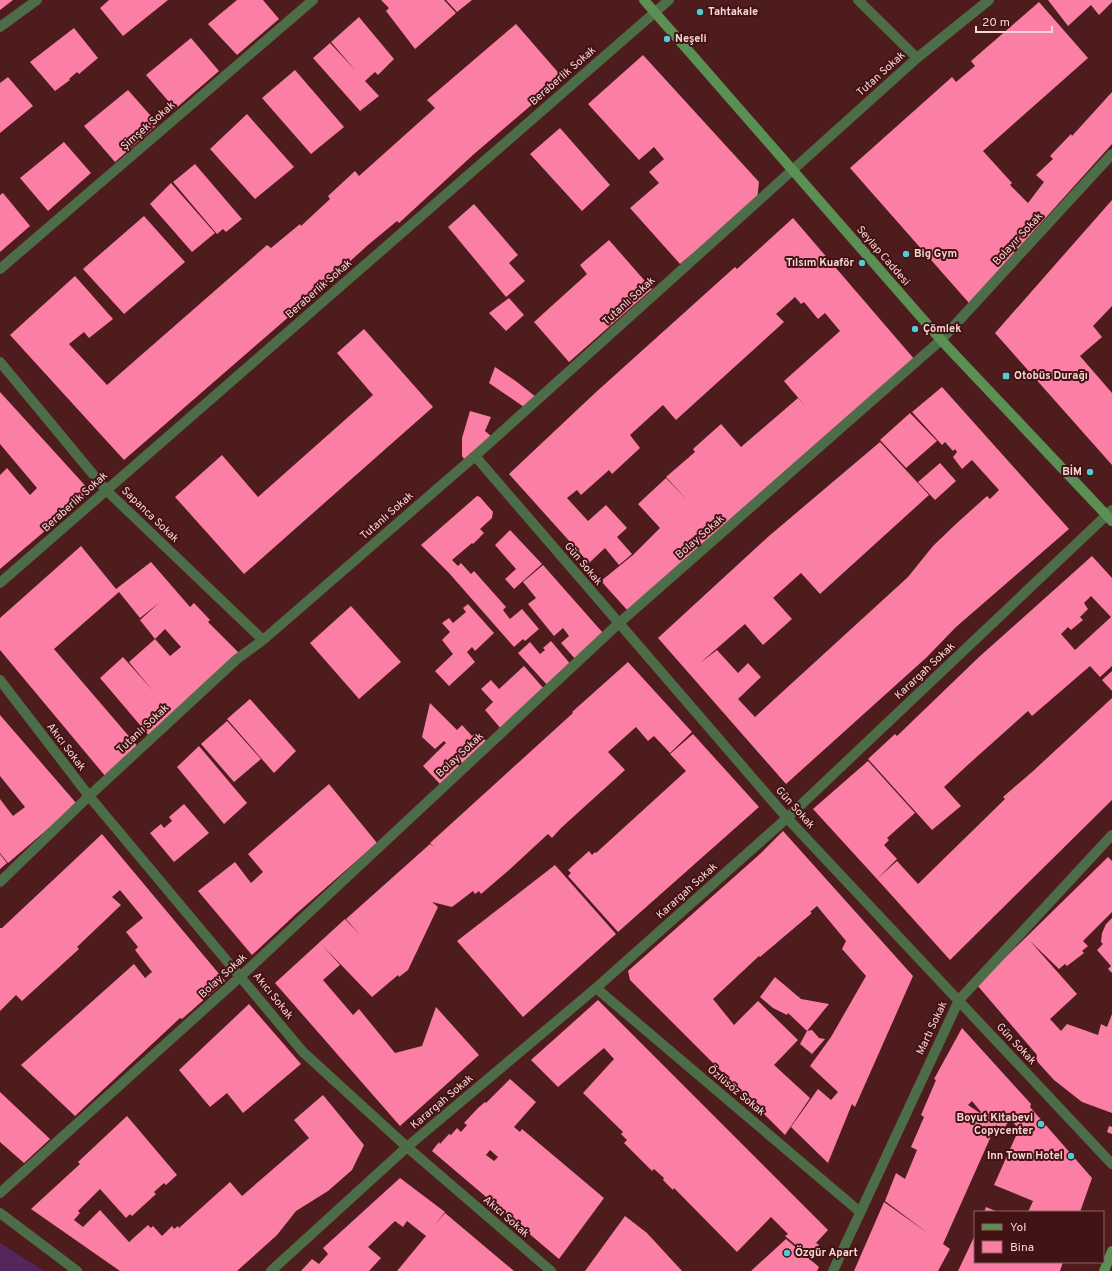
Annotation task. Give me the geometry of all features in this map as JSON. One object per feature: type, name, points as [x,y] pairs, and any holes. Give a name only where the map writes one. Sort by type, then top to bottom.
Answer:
[{"type":"main road","name":"Seylap Caddesi","points":[[644,0],[941,340],[1110,515]]},
{"type":"main road","points":[[1104,1271],[1112,1251]]},
{"type":"street","points":[[0,27],[36,0]]},
{"type":"street","name":"Şimşek Sokak","points":[[0,269],[312,0]]},
{"type":"street","name":"Beraberlik Sokak","points":[[0,583],[669,0]]},
{"type":"street","points":[[858,0],[916,58]]},
{"type":"street","name":"Tutan Sokak","points":[[793,170],[916,58],[989,0]]},
{"type":"street","name":"Bolayır Sokak","points":[[941,340],[1112,154]]},
{"type":"street","name":"Tutanlı Sokak","points":[[0,882],[89,796],[237,659],[263,640],[475,456],[793,170]]},
{"type":"street","name":"Bolay Sokak","points":[[0,1193],[241,976],[618,624],[941,340]]},
{"type":"street","name":"Sapanca Sokak","points":[[0,362],[106,490],[263,640]]},
{"type":"street","name":"Gün Sokak","points":[[475,456],[618,624],[787,818],[1112,1164]]},
{"type":"street","name":"Karargah Sokak","points":[[271,1271],[407,1147],[596,988],[787,818],[1110,515]]},
{"type":"street","name":"Akıcı Sokak","points":[[0,680],[89,796],[303,1052],[407,1147],[551,1271]]},
{"type":"street","name":"Martı Sokak","points":[[833,1271],[959,1000],[1112,835]]},
{"type":"street","name":"Özlüsöz Sokak","points":[[596,988],[860,1212]]},
{"type":"street","points":[[0,1213],[77,1271]]},
{"type":"shaded area","points":[[0,1243],[44,1271],[0,1271]]},
{"type":"building","points":[[0,0],[13,0],[0,10]]},
{"type":"building","points":[[109,0],[168,0],[123,36],[100,8]]},
{"type":"building","points":[[237,0],[263,0],[279,19],[237,55],[208,24]]},
{"type":"building","points":[[381,0],[444,0],[456,13],[415,49],[386,11],[389,8]]},
{"type":"building","points":[[446,0],[472,0],[457,12]]},
{"type":"building","points":[[1048,0],[1112,0],[1112,2],[1099,15],[1091,5],[1068,26]]},
{"type":"building","points":[[1039,2],[1088,58],[983,151],[1012,183],[1010,185],[1028,203],[1044,182],[1036,175],[1053,159],[1050,156],[1071,134],[1072,136],[1112,92],[1112,144],[969,303],[850,168],[952,77],[956,82],[975,66],[971,61]]},
{"type":"building","points":[[359,17],[394,59],[378,75],[375,72],[365,81],[379,96],[360,111],[313,58],[330,43],[356,71],[331,42]]},
{"type":"building","points":[[516,24],[563,78],[474,154],[399,223],[397,221],[368,245],[284,321],[124,460],[10,335],[75,276],[113,319],[89,338],[84,332],[69,344],[107,385],[267,245],[271,248],[300,224],[301,226],[330,199],[328,196],[355,171],[359,176],[435,108],[427,100]]},
{"type":"building","points":[[74,28],[98,58],[79,74],[77,72],[69,79],[70,80],[55,91],[30,62]]},
{"type":"building","points":[[191,38],[219,71],[175,109],[146,75]]},
{"type":"building","points":[[643,55],[759,182],[757,200],[680,264],[630,208],[659,183],[649,172],[664,159],[654,147],[639,160],[588,104]]},
{"type":"building","points":[[295,70],[344,127],[311,154],[262,98]]},
{"type":"building","points":[[8,77],[33,106],[0,133],[0,83]]},
{"type":"building","points":[[128,90],[158,124],[115,162],[84,126]]},
{"type":"building","points":[[247,114],[294,167],[255,199],[210,149]]},
{"type":"building","points":[[560,128],[610,185],[582,211],[530,154]]},
{"type":"building","points":[[64,142],[91,173],[48,211],[20,178]]},
{"type":"building","points":[[195,164],[242,219],[226,232],[223,229],[217,234],[173,182]]},
{"type":"building","points":[[171,183],[215,233],[192,252],[150,204]]},
{"type":"building","points":[[3,193],[30,226],[0,252],[0,195]]},
{"type":"building","points":[[1112,200],[1112,306],[1093,326],[1102,337],[1080,356],[1112,393],[1112,465],[995,333]]},
{"type":"building","points":[[474,204],[518,255],[509,263],[525,281],[506,297],[448,227]]},
{"type":"building","points":[[144,216],[185,262],[124,314],[83,269]]},
{"type":"building","points":[[793,218],[915,360],[628,611],[601,581],[633,555],[660,528],[638,504],[666,478],[688,501],[666,477],[695,452],[693,449],[721,424],[741,447],[798,398],[806,407],[784,381],[840,331],[825,313],[818,319],[804,302],[801,304],[795,297],[776,314],[784,322],[676,420],[663,405],[630,435],[640,448],[612,474],[609,470],[581,495],[577,490],[567,498],[588,521],[606,505],[627,528],[617,537],[632,554],[619,565],[605,548],[589,563],[509,474],[595,393],[735,267],[737,269]]},
{"type":"building","points":[[609,240],[652,289],[569,362],[534,322],[587,274],[580,265]]},
{"type":"building","points":[[509,298],[524,315],[506,331],[489,313]]},
{"type":"building","points":[[364,329],[433,407],[244,574],[175,497],[222,455],[258,497],[373,395],[337,353]]},
{"type":"building","points":[[495,367],[536,397],[524,407],[489,383]]},
{"type":"building","points":[[942,387],[1069,529],[956,627],[927,657],[786,784],[658,638],[769,536],[880,442],[929,495],[820,594],[801,573],[773,598],[792,619],[763,645],[745,624],[700,663],[717,650],[738,673],[748,663],[761,677],[738,699],[755,717],[908,577],[933,546],[957,523],[987,496],[990,499],[999,490],[972,460],[962,469],[953,457],[957,452],[955,449],[953,451],[945,442],[942,445],[912,412]]},
{"type":"building","points":[[0,392],[91,492],[0,569],[0,475],[7,468],[30,495],[37,488],[0,444]]},
{"type":"building","points":[[470,411],[491,417],[485,431],[491,436],[464,459],[462,456],[462,438]]},
{"type":"building","points":[[910,413],[937,441],[906,468],[880,440]]},
{"type":"building","points":[[940,463],[956,481],[935,500],[918,482]]},
{"type":"building","points":[[477,496],[480,497],[493,512],[492,518],[480,529],[484,533],[473,544],[472,543],[452,560],[458,566],[461,563],[471,574],[474,571],[506,607],[503,610],[510,619],[522,609],[539,629],[525,641],[523,639],[514,647],[449,573],[421,545]]},
{"type":"building","points":[[510,530],[542,564],[514,589],[505,579],[516,569],[495,545]]},
{"type":"building","points":[[81,546],[116,589],[151,562],[190,607],[194,603],[210,620],[208,622],[241,655],[151,738],[100,678],[123,657],[153,691],[129,662],[155,639],[140,620],[160,602],[140,618],[119,592],[54,649],[139,748],[106,777],[0,650],[0,618]],"holes":[[[165,629],[181,647],[170,656],[155,639]]]},
{"type":"building","points":[[1092,556],[1112,578],[1112,666],[1100,677],[1090,666],[1032,716],[1028,711],[971,762],[944,787],[961,806],[932,830],[868,759],[895,734],[897,736],[979,657]],"holes":[[[1091,596],[1111,617],[1075,650],[1061,634],[1068,627],[1071,630],[1083,620],[1080,617],[1088,609],[1084,603]]]},
{"type":"building","points":[[543,565],[603,633],[577,661],[561,643],[569,636],[563,628],[554,636],[528,604],[536,598],[523,582]]},
{"type":"building","points":[[468,604],[494,633],[475,651],[472,647],[467,652],[475,662],[449,686],[435,671],[453,654],[442,640],[450,632],[442,623],[449,618],[453,623],[466,612],[463,608]]},
{"type":"building","points":[[351,606],[401,662],[359,699],[310,643]]},
{"type":"building","points":[[551,641],[572,666],[549,687],[518,653],[530,642],[540,654],[545,650],[543,648]]},
{"type":"building","points":[[628,662],[692,732],[670,753],[654,736],[648,741],[636,727],[608,752],[625,770],[552,838],[548,834],[481,894],[479,891],[475,894],[473,891],[452,907],[432,902],[438,907],[408,970],[399,977],[398,975],[372,997],[322,945],[340,965],[323,980],[353,1015],[359,1009],[395,1053],[422,1046],[436,1007],[479,1055],[400,1126],[275,983],[345,919],[360,935],[346,919],[430,844],[434,847],[430,843]]},
{"type":"building","points":[[524,666],[545,690],[502,730],[485,710],[493,702],[481,689],[491,680],[499,689]]},
{"type":"building","points":[[1112,671],[1112,691],[1102,680]]},
{"type":"building","points":[[1112,698],[1112,800],[950,960],[877,879],[897,861],[918,884],[1005,799],[1003,797]]},
{"type":"building","points":[[250,699],[296,751],[274,773],[227,719]]},
{"type":"building","points":[[430,703],[457,730],[462,725],[472,736],[477,732],[486,741],[440,784],[423,766],[446,743],[444,741],[435,749],[422,737]]},
{"type":"building","points":[[0,715],[77,804],[8,863],[0,853],[0,799],[13,816],[25,807],[0,776]]},
{"type":"building","points":[[227,721],[261,759],[234,782],[201,744]]},
{"type":"building","points":[[693,734],[759,807],[618,932],[568,876],[571,873],[568,870],[589,851],[592,855],[595,852],[596,853],[686,771],[670,754]]},
{"type":"building","points":[[199,746],[247,803],[224,824],[177,767]]},
{"type":"building","points":[[868,761],[915,813],[887,838],[889,840],[884,845],[897,859],[877,879],[813,809]]},
{"type":"building","points":[[329,784],[377,843],[297,913],[252,955],[198,891],[235,862],[251,883],[263,872],[248,854]]},
{"type":"building","points":[[184,804],[209,833],[174,862],[150,833],[161,824],[164,828],[172,821],[169,817]]},
{"type":"building","points":[[783,831],[913,976],[855,1107],[852,1104],[828,1163],[791,1127],[818,1089],[831,1100],[838,1092],[810,1066],[831,1037],[866,976],[842,949],[846,941],[817,906],[810,912],[812,913],[760,957],[759,956],[713,999],[734,1025],[758,1001],[798,1040],[774,1065],[810,1098],[785,1135],[630,980],[628,971],[760,854]]},
{"type":"building","points":[[102,834],[225,981],[182,1019],[180,1018],[75,1116],[21,1065],[134,964],[145,978],[152,972],[135,950],[138,947],[126,932],[143,918],[120,890],[112,897],[121,905],[77,947],[79,949],[22,1001],[16,995],[0,1011],[0,928],[2,928]]},
{"type":"building","points":[[0,854],[7,863],[0,869]]},
{"type":"building","points":[[1108,857],[1112,861],[1112,912],[1083,941],[1088,946],[1082,951],[1084,953],[1067,966],[1065,964],[1059,969],[1030,941],[1077,994],[1050,1019],[1061,1031],[1067,1024],[1098,1035],[1101,1024],[1107,1027],[1112,1014],[1112,1113],[1082,1102],[1054,1080],[1034,1058],[1037,1055],[977,985]]},
{"type":"building","points":[[555,865],[616,934],[523,1017],[457,941]]},
{"type":"building","points":[[1112,918],[1112,973],[1108,969],[1111,966],[1097,950],[1103,944],[1101,942],[1102,933],[1106,924]]},
{"type":"building","points":[[775,977],[801,999],[829,1004],[807,1031],[788,1013],[787,1015],[773,1008],[760,997]]},
{"type":"building","points":[[598,1000],[828,1230],[816,1243],[819,1245],[809,1256],[785,1236],[788,1234],[771,1217],[737,1252],[674,1188],[673,1190],[663,1180],[664,1178],[654,1169],[652,1171],[624,1143],[627,1140],[621,1134],[623,1132],[583,1093],[614,1059],[604,1048],[558,1087],[531,1060]]},
{"type":"building","points":[[249,1004],[301,1064],[243,1113],[227,1093],[210,1107],[179,1070]]},
{"type":"building","points":[[962,1028],[1031,1104],[1030,1107],[1092,1178],[1080,1211],[1028,1211],[1033,1201],[994,1185],[1019,1129],[1010,1119],[1003,1130],[996,1125],[943,1244],[950,1249],[938,1271],[854,1271],[884,1202],[929,1234],[885,1201],[896,1173],[905,1179],[917,1150],[911,1147],[924,1117],[921,1115],[936,1080],[934,1079]],"holes":[[[972,1101],[981,1112],[980,1113],[968,1105]]]},
{"type":"building","points":[[812,1030],[819,1038],[825,1039],[812,1054],[800,1044],[807,1031]]},
{"type":"building","points":[[510,1079],[536,1102],[514,1127],[520,1132],[522,1129],[604,1198],[559,1259],[432,1151],[439,1142],[440,1144],[457,1128],[461,1132],[467,1125],[464,1123],[478,1108],[485,1102],[486,1103]],"holes":[[[490,1150],[498,1157],[494,1161],[486,1155]]]},
{"type":"building","points":[[0,1092],[50,1139],[24,1163],[0,1142]]},
{"type":"building","points":[[323,1095],[364,1145],[352,1170],[328,1191],[296,1211],[277,1235],[237,1271],[120,1271],[31,1209],[80,1164],[78,1162],[127,1116],[177,1175],[166,1185],[164,1183],[154,1192],[156,1194],[132,1216],[130,1214],[126,1218],[100,1189],[78,1211],[80,1213],[74,1220],[83,1227],[100,1210],[129,1242],[148,1225],[151,1228],[153,1226],[162,1236],[172,1226],[174,1229],[178,1226],[179,1228],[230,1182],[242,1196],[309,1138],[294,1120]]},
{"type":"building","points":[[1109,1126],[1112,1127],[1112,1134],[1107,1132]]},
{"type":"building","points":[[400,1178],[445,1212],[435,1225],[445,1213],[514,1271],[397,1271],[426,1236],[407,1221],[403,1227],[395,1221],[368,1247],[381,1258],[369,1271],[301,1271],[312,1259],[319,1264],[328,1254],[323,1248]]},
{"type":"building","points":[[986,1207],[996,1211],[984,1211]]},
{"type":"building","points":[[625,1216],[647,1233],[682,1271],[585,1271]]},
{"type":"building","points":[[974,1237],[974,1263],[1063,1263],[1060,1271],[958,1271]]},
{"type":"building","name":"Özgür Apart","points":[[786,1239],[819,1267],[817,1271],[751,1271]]},
{"type":"place","name":"Tahtakale","points":[[700,12]]},
{"type":"place","name":"Neşeli","points":[[667,39]]},
{"type":"place","name":"Big Gym","points":[[906,254]]},
{"type":"place","name":"Tılsım Kuaför","points":[[862,263]]},
{"type":"place","name":"Çömlek","points":[[915,329]]},
{"type":"place","name":"Otobüs Durağı","points":[[1006,376]]},
{"type":"place","name":"BİM","points":[[1090,472]]},
{"type":"place","name":"Boyut Kitabevi Copycenter","points":[[1041,1124]]},
{"type":"place","name":"Inn Town Hotel","points":[[1071,1156]]},
{"type":"place","name":"Özgür Apart","points":[[787,1253]]}]
